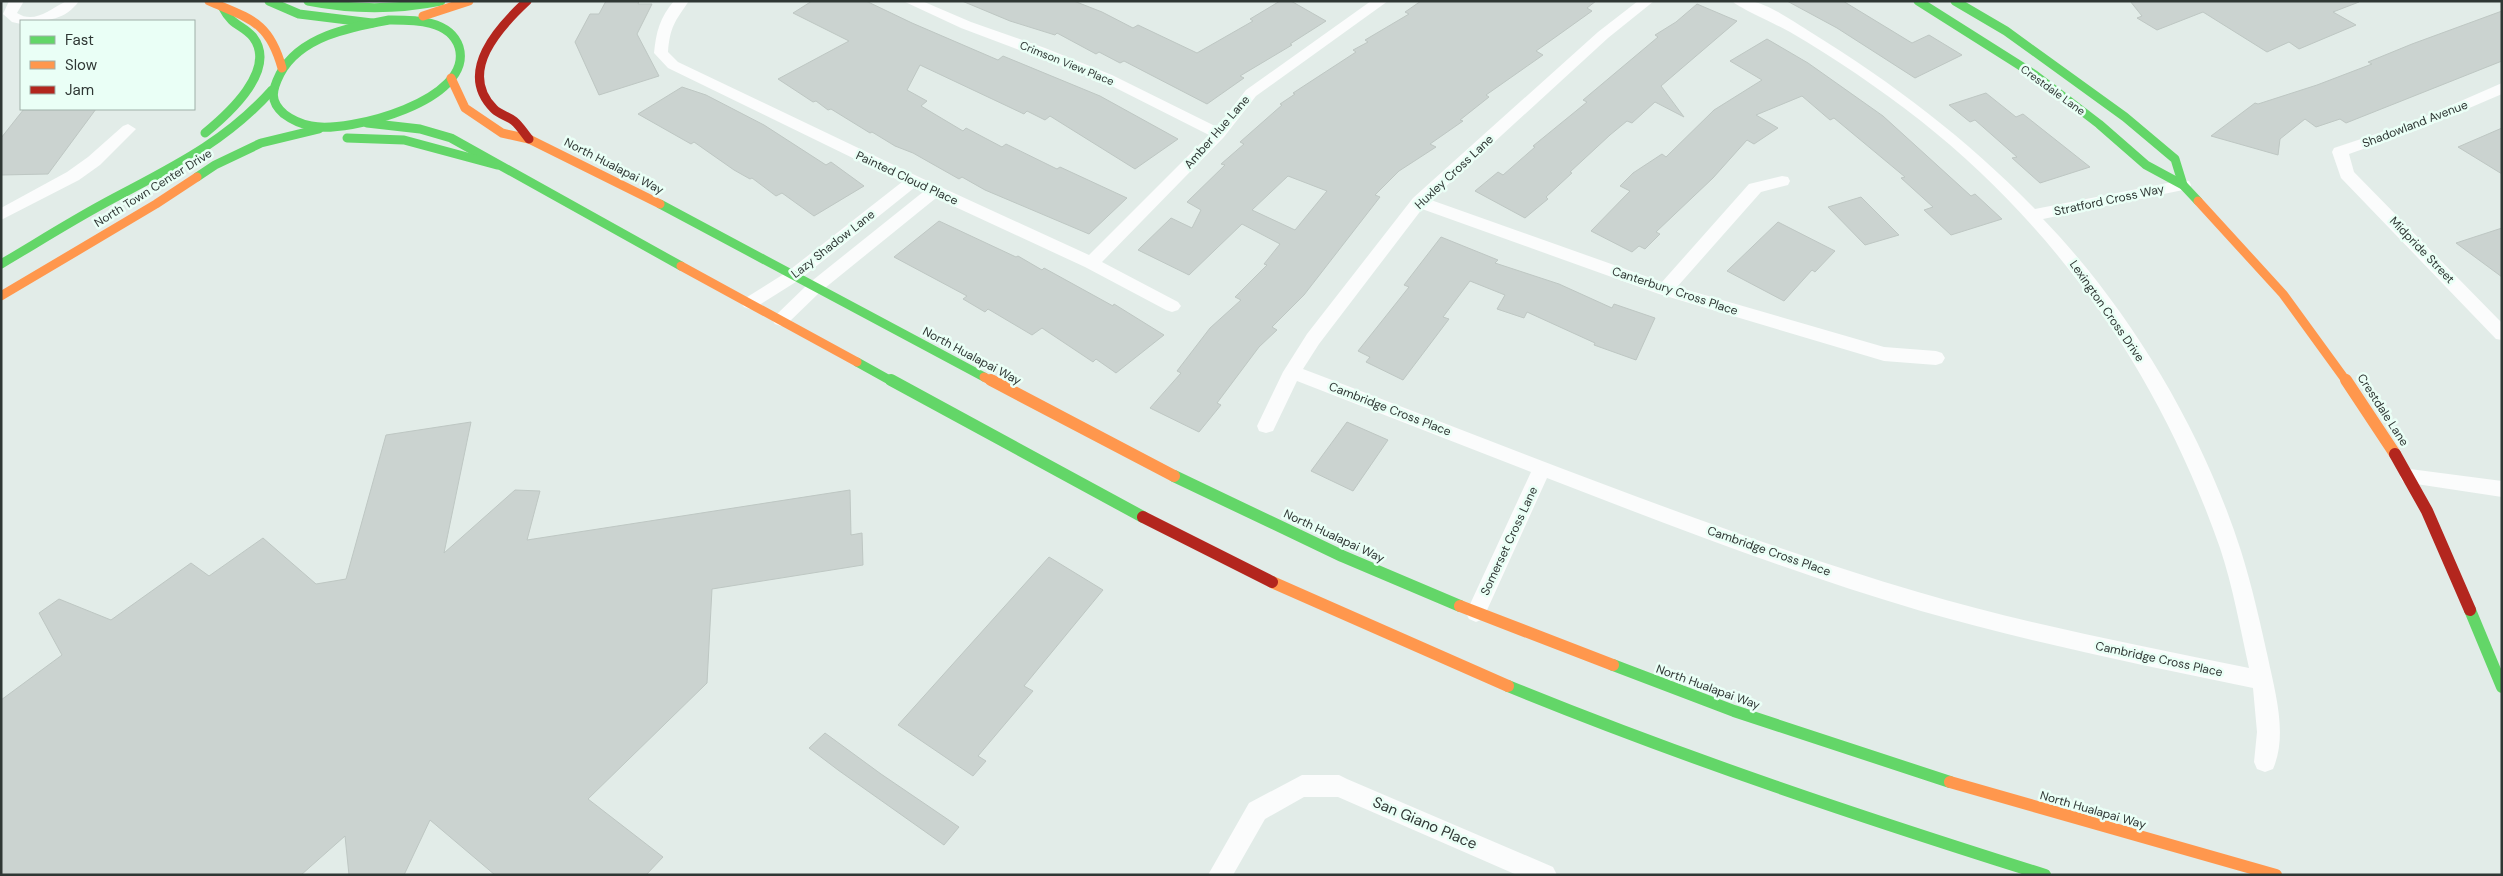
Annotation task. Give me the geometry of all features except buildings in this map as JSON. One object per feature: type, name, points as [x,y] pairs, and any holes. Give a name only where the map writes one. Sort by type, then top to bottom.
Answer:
[{"type":"main road","points":[[209,1],[223,8],[246,15],[262,24],[278,47],[282,68]]},
{"type":"main road","points":[[270,1],[299,14],[372,23]]},
{"type":"main road","points":[[308,1],[336,7],[396,9],[441,1]]},
{"type":"main road","points":[[404,20],[469,1]]},
{"type":"main road","points":[[527,1],[511,15],[489,40],[481,60],[478,76],[482,93],[493,109],[516,124],[529,139]]},
{"type":"main road","name":"Crestdale Lane","points":[[1918,1],[2035,75],[2099,124],[2146,165],[2183,185],[2241,245],[2284,295],[2348,381],[2410,477],[2443,543],[2502,687]]},
{"type":"main road","name":"Crestdale Lane","points":[[1955,1],[2006,31],[2125,117],[2175,159],[2183,185]]},
{"type":"main road","points":[[130,190],[211,128],[241,98],[252,80],[259,58],[255,41],[248,32],[232,22],[223,8]]},
{"type":"main road","points":[[282,68],[296,55],[323,38],[372,23],[404,20],[426,22],[443,28],[452,34],[461,49]]},
{"type":"main road","points":[[367,123],[415,106],[442,88],[457,68],[461,49],[471,36]]},
{"type":"main road","name":"North Town Center Drive","points":[[1,264],[130,190],[172,171],[222,141],[251,116],[272,90],[282,68]]},
{"type":"main road","name":"North Hualapai Way","points":[[451,78],[465,108],[472,115],[502,132],[529,139],[628,187],[814,288],[1199,489],[1342,556],[1476,613],[1646,679],[1849,750],[2063,817],[2276,875]]},
{"type":"main road","points":[[272,90],[274,103],[279,111],[287,117],[306,124],[328,127],[367,123],[419,126],[447,134],[477,148],[497,164],[1120,505],[1228,561],[1349,618],[1479,673],[1679,752],[1819,802],[2045,875]]},
{"type":"main road","name":"North Town Center Drive","points":[[1,296],[156,204],[189,180],[240,152],[274,139],[328,127]]},
{"type":"main road","points":[[337,139],[404,140],[497,164]]},
{"type":"main road","points":[[156,204],[199,187],[253,158],[290,147],[322,141]]},
{"type":"street","points":[[17,1],[11,8],[10,14],[14,18],[28,20],[47,17],[58,12],[72,1]]},
{"type":"street","name":"Painted Cloud Place","points":[[682,1],[667,17],[662,34],[661,53],[673,66],[934,191],[1091,263],[1172,306]]},
{"type":"street","name":"Crimson View Place","points":[[910,1],[966,25],[1040,51],[1106,78],[1219,134]]},
{"type":"street","name":"Amber Hue Lane","points":[[1091,263],[1219,134],[1251,93],[1381,1]]},
{"type":"street","name":"Huxley Cross Lane","points":[[1266,426],[1292,372],[1313,339],[1420,202],[1603,35],[1647,1]]},
{"type":"street","name":"Lexington Cross Drive","points":[[1739,1],[1752,6],[1815,41],[1888,88],[1977,158],[2034,215],[2087,279],[2163,392],[2209,491],[2241,584],[2261,680],[2269,727],[2265,762]]},
{"type":"street","points":[[1,29],[14,18]]},
{"type":"street","name":"Shadowland Avenue","points":[[2345,165],[2340,152],[2420,124],[2502,88]]},
{"type":"street","points":[[1,215],[73,176],[94,161],[128,129]]},
{"type":"street","name":"Midpride Street","points":[[2345,165],[2347,174],[2498,324]]},
{"type":"street","name":"Lazy Shadow Lane","points":[[750,303],[793,276],[913,181]]},
{"type":"street","points":[[1665,290],[1755,188],[1782,181]]},
{"type":"street","name":"Stratford Cross Way","points":[[2034,215],[2183,185]]},
{"type":"street","name":"Lazy Shadow Lane","points":[[781,320],[814,288],[934,191]]},
{"type":"street","name":"Canterbury Cross Place","points":[[1420,202],[1665,290],[1884,354],[1936,358]]},
{"type":"street","name":"Cambridge Cross Place","points":[[1292,372],[1542,469],[1874,588],[2026,631],[2261,680]]},
{"type":"street","name":"Somerset Cross Lane","points":[[1476,613],[1542,469]]},
{"type":"street","points":[[2410,477],[2502,489]]},
{"type":"street","name":"San Giano Place","points":[[1220,875],[1257,811],[1302,786],[1339,786],[1545,875]]},
{"type":"traffic: fast","points":[[269,1],[299,14],[372,23]]},
{"type":"traffic: fast","points":[[308,1],[358,8],[408,7],[441,1]]},
{"type":"traffic: fast","points":[[1918,1],[2035,75],[2099,124],[2146,165],[2183,185],[2198,201]]},
{"type":"traffic: fast","points":[[1955,1],[2006,31],[2125,117],[2175,159],[2183,185]]},
{"type":"traffic: fast","points":[[205,133],[245,93],[258,67],[259,54],[255,41],[248,33],[232,22],[223,8]]},
{"type":"traffic: fast","points":[[389,20],[429,22],[445,30],[453,37],[458,44],[459,62],[450,80],[441,88],[426,99],[383,118],[335,128],[312,127],[292,120],[277,108],[272,92],[283,68],[294,56],[323,38],[357,27],[389,20]]},
{"type":"traffic: fast","points":[[1,264],[85,214],[198,153],[237,126],[272,90]]},
{"type":"traffic: fast","points":[[367,123],[420,129],[451,138],[681,266]]},
{"type":"traffic: fast","points":[[197,177],[215,165],[261,143],[319,129]]},
{"type":"traffic: fast","points":[[347,138],[404,140],[497,165]]},
{"type":"traffic: fast","points":[[660,204],[984,377]]},
{"type":"traffic: fast","points":[[857,362],[1143,517]]},
{"type":"traffic: fast","points":[[1174,476],[1342,556],[1460,606]]},
{"type":"traffic: fast","points":[[2470,610],[2502,687]]},
{"type":"traffic: fast","points":[[1613,665],[1734,711],[1950,782]]},
{"type":"traffic: fast","points":[[1508,686],[1574,713],[1774,787],[2045,875]]},
{"type":"traffic: slow","points":[[209,1],[257,23],[265,30],[278,52],[282,68]]},
{"type":"traffic: slow","points":[[423,16],[469,1]]},
{"type":"traffic: slow","points":[[451,78],[465,108],[502,133],[529,139],[660,204]]},
{"type":"traffic: slow","points":[[1,296],[156,204],[197,177]]},
{"type":"traffic: slow","points":[[2198,201],[2252,258],[2313,332],[2395,454]]},
{"type":"traffic: slow","points":[[681,266],[857,362]]},
{"type":"traffic: slow","points":[[984,377],[1174,476]]},
{"type":"traffic: slow","points":[[1272,582],[1427,652],[1508,686]]},
{"type":"traffic: slow","points":[[1460,606],[1613,665]]},
{"type":"traffic: slow","points":[[1950,782],[2276,875]]},
{"type":"traffic: jam","points":[[527,1],[505,23],[485,50],[480,65],[479,80],[483,95],[494,109],[514,121],[529,139]]},
{"type":"traffic: jam","points":[[2395,454],[2427,511],[2470,610]]},
{"type":"traffic: jam","points":[[1143,517],[1272,582]]}]
